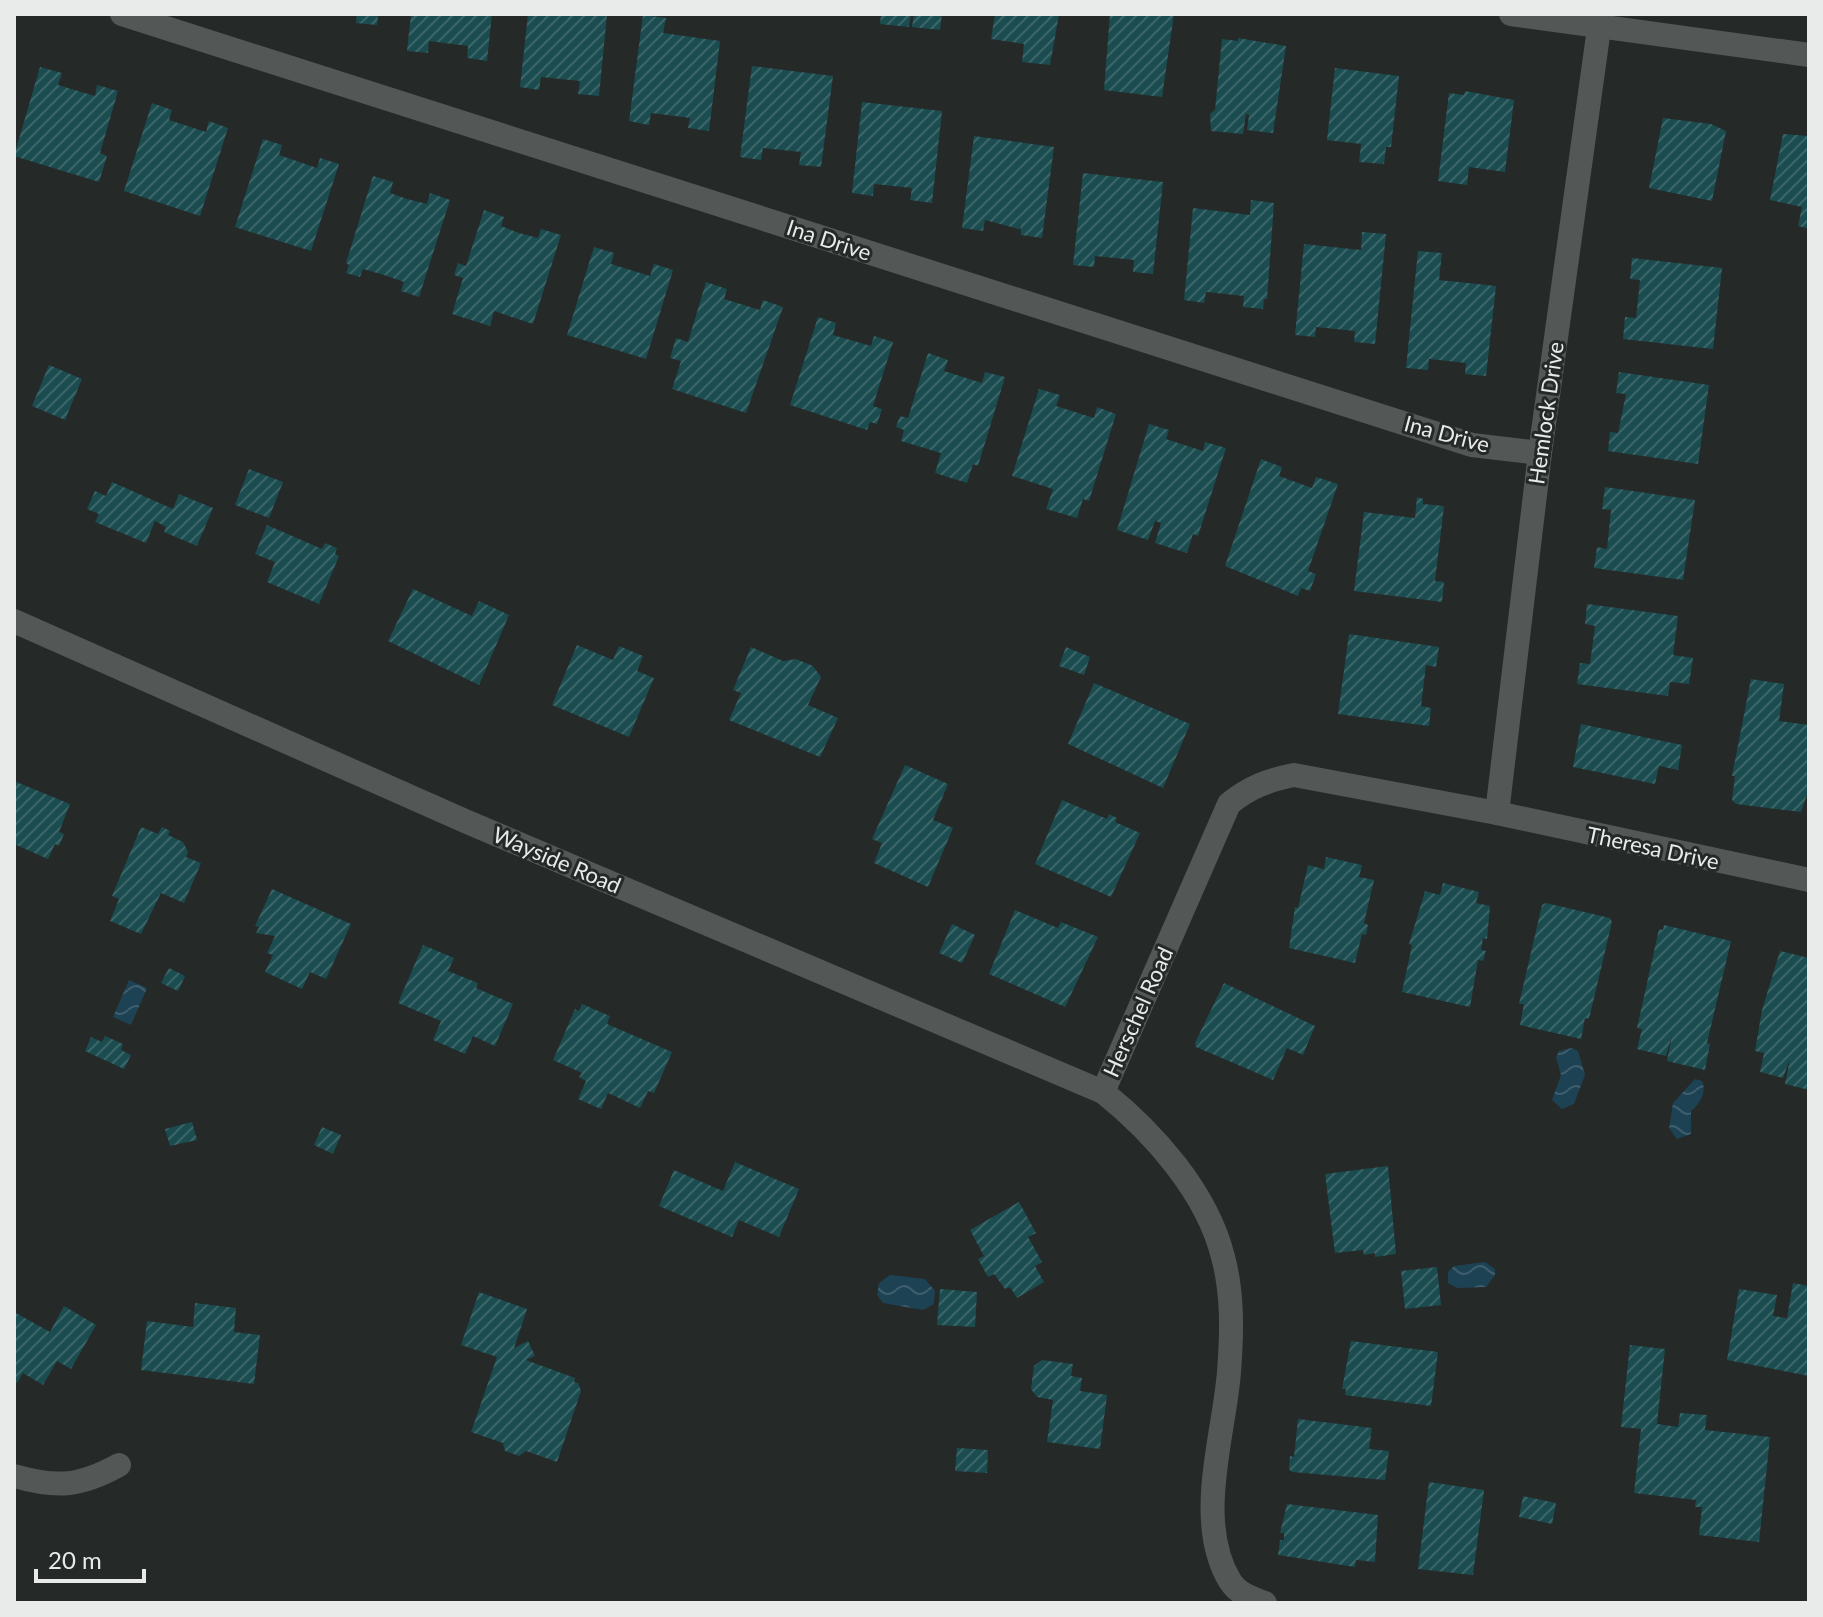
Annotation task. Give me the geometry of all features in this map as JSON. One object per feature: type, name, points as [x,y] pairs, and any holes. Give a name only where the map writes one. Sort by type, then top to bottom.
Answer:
[{"type":"street","name":"Ina Drive","points":[[122,14],[1472,445],[1540,453]]},
{"type":"street","points":[[1511,14],[1601,21],[1809,55]]},
{"type":"street","name":"Hemlock Drive","points":[[1497,813],[1540,453],[1601,21]]},
{"type":"street","name":"Wayside Road","points":[[14,621],[465,821],[1103,1092]]},
{"type":"street","name":"Herschel Road","points":[[1265,1603],[1242,1593],[1231,1582],[1221,1561],[1214,1521],[1229,1370],[1231,1304],[1223,1254],[1202,1207],[1173,1163],[1135,1118],[1103,1092],[1229,804],[1244,792],[1294,775],[1497,813]]},
{"type":"street","name":"Theresa Drive","points":[[1497,813],[1809,880]]},
{"type":"street","points":[[14,1476],[66,1486],[98,1476],[119,1465]]},
{"type":"water","points":[[129,980],[147,988],[131,1025],[113,1017]]},
{"type":"water","points":[[1572,1048],[1578,1051],[1585,1075],[1574,1104],[1562,1109],[1552,1100],[1561,1075],[1556,1057],[1559,1051]]},
{"type":"water","points":[[1695,1079],[1702,1081],[1704,1089],[1700,1101],[1691,1111],[1691,1134],[1677,1139],[1669,1128],[1673,1103]]},
{"type":"water","points":[[1485,1262],[1495,1269],[1495,1275],[1486,1287],[1457,1288],[1448,1283],[1448,1272],[1454,1266]]},
{"type":"water","points":[[890,1275],[925,1279],[935,1291],[934,1304],[923,1310],[883,1303],[877,1295],[879,1283]]},
{"type":"building","points":[[357,14],[378,14],[377,25],[356,23]]},
{"type":"building","points":[[411,14],[492,14],[487,61],[467,58],[468,46],[429,41],[428,53],[407,51]]},
{"type":"building","points":[[528,14],[607,14],[599,96],[578,94],[580,81],[541,77],[539,90],[520,87]]},
{"type":"building","points":[[881,14],[911,14],[909,27],[880,24]]},
{"type":"building","points":[[914,14],[942,14],[940,30],[912,27]]},
{"type":"building","points":[[995,14],[1059,14],[1050,65],[1022,62],[1024,44],[991,39]]},
{"type":"building","points":[[1110,14],[1174,14],[1162,97],[1104,90]]},
{"type":"building","points":[[643,15],[666,18],[663,33],[720,41],[709,131],[688,128],[690,118],[651,113],[649,125],[629,121]]},
{"type":"building","points":[[1238,38],[1286,46],[1273,133],[1247,130],[1249,115],[1246,114],[1243,134],[1211,131],[1210,114],[1215,110],[1222,39],[1238,41]]},
{"type":"building","points":[[752,66],[833,76],[821,167],[799,165],[801,152],[763,148],[761,160],[740,157]]},
{"type":"building","points":[[40,67],[62,73],[58,85],[95,96],[97,85],[118,91],[100,153],[107,156],[99,182],[14,156]]},
{"type":"building","points":[[1335,68],[1399,76],[1391,147],[1386,147],[1384,164],[1359,162],[1361,144],[1327,140]]},
{"type":"building","points":[[1465,91],[1514,100],[1505,172],[1469,167],[1467,185],[1438,181],[1449,93],[1464,95]]},
{"type":"building","points":[[862,102],[942,111],[932,203],[910,200],[912,188],[874,184],[873,196],[852,193]]},
{"type":"building","points":[[152,103],[172,110],[169,120],[206,132],[209,121],[228,128],[200,216],[124,191]]},
{"type":"building","points":[[1663,118],[1711,124],[1726,131],[1712,201],[1649,188]]},
{"type":"building","points":[[1783,134],[1809,136],[1809,229],[1798,226],[1802,207],[1770,200]]},
{"type":"building","points":[[974,136],[1054,147],[1042,238],[1021,235],[1020,224],[1019,229],[985,220],[983,231],[962,228]]},
{"type":"building","points":[[263,139],[282,145],[279,155],[317,168],[320,158],[339,164],[311,251],[235,227]]},
{"type":"building","points":[[1083,173],[1163,182],[1153,274],[1133,272],[1134,260],[1095,256],[1094,267],[1073,265]]},
{"type":"building","points":[[373,176],[393,182],[390,193],[407,199],[427,204],[430,193],[450,200],[419,297],[401,291],[404,282],[384,275],[363,269],[360,277],[346,273],[349,265],[346,263]]},
{"type":"building","points":[[1251,200],[1274,203],[1267,299],[1264,299],[1263,309],[1243,307],[1244,296],[1206,292],[1204,303],[1184,300],[1193,208],[1250,215]]},
{"type":"building","points":[[484,210],[504,217],[501,226],[519,233],[538,238],[541,229],[561,235],[533,324],[494,311],[490,326],[452,314],[463,278],[454,275],[458,263],[466,266]]},
{"type":"building","points":[[1362,232],[1386,234],[1375,344],[1354,342],[1355,331],[1316,327],[1315,337],[1295,335],[1304,244],[1361,250]]},
{"type":"building","points":[[594,247],[614,253],[611,264],[650,276],[654,264],[673,270],[646,359],[567,335]]},
{"type":"building","points":[[1418,251],[1442,253],[1439,280],[1496,286],[1486,376],[1465,374],[1466,363],[1429,359],[1428,370],[1406,368]]},
{"type":"building","points":[[1632,258],[1722,268],[1713,349],[1623,339],[1625,317],[1636,318],[1640,280],[1630,279]]},
{"type":"building","points":[[706,282],[727,289],[724,299],[760,310],[763,300],[783,307],[746,413],[672,389],[681,361],[670,358],[676,338],[688,342]]},
{"type":"building","points":[[818,317],[836,323],[833,335],[871,346],[874,336],[893,342],[873,406],[882,409],[877,424],[870,422],[867,430],[790,405]]},
{"type":"building","points":[[928,353],[948,360],[944,371],[982,383],[985,372],[1005,377],[978,466],[973,464],[967,483],[935,473],[941,453],[901,441],[904,430],[896,427],[900,416],[908,418]]},
{"type":"building","points":[[49,365],[82,379],[65,420],[32,406]]},
{"type":"building","points":[[1619,372],[1709,385],[1698,464],[1608,451],[1610,432],[1618,433],[1626,394],[1616,393]]},
{"type":"building","points":[[1039,389],[1060,395],[1056,406],[1094,418],[1097,407],[1116,414],[1089,501],[1083,499],[1077,518],[1046,509],[1053,489],[1012,476]]},
{"type":"building","points":[[1149,424],[1169,430],[1166,439],[1203,451],[1205,442],[1226,448],[1198,536],[1193,534],[1187,553],[1155,543],[1161,523],[1155,521],[1148,540],[1117,530]]},
{"type":"building","points":[[1261,459],[1282,467],[1279,476],[1312,488],[1316,477],[1338,484],[1308,571],[1316,574],[1310,591],[1301,588],[1298,596],[1225,566]]},
{"type":"building","points":[[249,469],[283,482],[269,518],[235,505]]},
{"type":"building","points":[[112,482],[173,509],[179,494],[213,508],[197,546],[164,532],[166,527],[155,521],[146,543],[95,522],[99,514],[87,509],[95,491],[106,496]]},
{"type":"building","points":[[1605,487],[1695,500],[1683,580],[1594,568],[1597,547],[1607,549],[1611,510],[1602,509]]},
{"type":"building","points":[[1417,497],[1423,499],[1423,504],[1444,506],[1435,581],[1444,582],[1442,602],[1354,591],[1364,512],[1415,518]]},
{"type":"building","points":[[267,525],[322,549],[325,543],[337,548],[335,554],[339,556],[319,604],[267,582],[275,562],[255,554]]},
{"type":"building","points":[[413,589],[472,616],[479,601],[509,615],[479,685],[388,641]]},
{"type":"building","points":[[1587,604],[1678,616],[1673,655],[1693,658],[1689,684],[1670,682],[1668,696],[1577,684],[1580,663],[1590,664],[1595,626],[1585,624]]},
{"type":"building","points":[[1349,634],[1439,647],[1436,667],[1426,665],[1421,706],[1431,708],[1429,726],[1338,714]]},
{"type":"building","points":[[577,645],[613,660],[619,646],[643,656],[637,671],[654,678],[629,737],[552,705]]},
{"type":"building","points":[[751,647],[783,661],[796,659],[813,666],[821,677],[808,705],[838,718],[820,757],[729,720],[741,693],[733,690]]},
{"type":"building","points":[[1066,647],[1090,657],[1084,675],[1059,666]]},
{"type":"building","points":[[1751,679],[1784,684],[1779,721],[1809,725],[1809,789],[1801,812],[1736,804],[1732,800],[1735,776],[1732,776]]},
{"type":"building","points":[[1094,683],[1190,724],[1163,788],[1068,744]]},
{"type":"building","points":[[1581,724],[1682,745],[1678,770],[1659,766],[1655,784],[1573,767]]},
{"type":"building","points":[[905,765],[948,784],[933,820],[953,828],[928,887],[874,863],[882,843],[872,839]]},
{"type":"building","points":[[14,781],[70,804],[59,832],[64,834],[48,859],[14,844]]},
{"type":"building","points":[[1062,800],[1107,819],[1109,814],[1117,818],[1115,822],[1140,833],[1111,897],[1035,864]]},
{"type":"building","points":[[141,827],[158,834],[162,827],[170,831],[168,835],[183,842],[188,852],[186,857],[201,863],[184,903],[161,893],[141,934],[110,921],[119,899],[112,896]]},
{"type":"building","points":[[1326,857],[1362,865],[1359,877],[1374,880],[1364,923],[1368,925],[1366,935],[1362,934],[1355,963],[1289,948],[1295,907],[1298,908],[1308,865],[1324,869]]},
{"type":"building","points":[[1443,883],[1479,892],[1476,903],[1490,906],[1487,939],[1483,938],[1481,950],[1486,951],[1483,961],[1478,960],[1470,1007],[1402,992],[1412,945],[1409,944],[1425,891],[1440,895]]},
{"type":"building","points":[[272,889],[351,924],[326,979],[310,972],[302,989],[265,972],[273,955],[267,953],[275,936],[256,933],[259,927],[255,926]]},
{"type":"building","points":[[1546,903],[1610,918],[1612,922],[1589,1019],[1585,1018],[1581,1039],[1520,1025],[1524,1004],[1519,1004],[1542,905]]},
{"type":"building","points":[[1015,910],[1058,928],[1061,922],[1098,937],[1065,1007],[989,974]]},
{"type":"building","points":[[952,924],[975,935],[962,963],[939,953]]},
{"type":"building","points":[[1664,925],[1731,941],[1707,1043],[1710,1044],[1705,1070],[1667,1061],[1672,1035],[1666,1056],[1637,1049],[1642,1029],[1637,1028],[1659,929],[1663,930]]},
{"type":"building","points":[[423,945],[454,958],[448,971],[478,983],[476,988],[513,1004],[495,1046],[473,1036],[465,1054],[433,1040],[441,1021],[398,1003]]},
{"type":"building","points":[[1780,951],[1809,958],[1809,1090],[1785,1084],[1790,1059],[1783,1078],[1760,1072],[1764,1053],[1755,1051],[1762,1010]]},
{"type":"building","points":[[169,968],[185,976],[178,991],[161,983]]},
{"type":"building","points":[[1224,983],[1315,1026],[1303,1055],[1287,1048],[1273,1080],[1196,1047],[1195,1043]]},
{"type":"building","points":[[582,1004],[610,1016],[607,1024],[672,1052],[654,1093],[648,1091],[640,1108],[608,1093],[601,1109],[578,1099],[586,1081],[579,1077],[582,1073],[553,1060],[575,1009],[579,1011]]},
{"type":"building","points":[[105,1036],[123,1044],[121,1050],[131,1055],[124,1069],[85,1051],[91,1037],[102,1042]]},
{"type":"building","points":[[192,1122],[197,1140],[170,1146],[165,1129]]},
{"type":"building","points":[[322,1127],[341,1135],[333,1154],[314,1145]]},
{"type":"building","points":[[735,1162],[799,1189],[779,1237],[739,1220],[732,1237],[659,1206],[674,1170],[723,1191]]},
{"type":"building","points":[[1388,1166],[1396,1254],[1375,1257],[1375,1253],[1364,1255],[1363,1250],[1335,1253],[1325,1174]]},
{"type":"building","points":[[1019,1202],[1036,1233],[1028,1237],[1042,1262],[1035,1266],[1044,1282],[1017,1298],[1010,1287],[1005,1289],[994,1274],[988,1277],[978,1259],[984,1256],[970,1230]]},
{"type":"building","points":[[1437,1267],[1441,1305],[1405,1309],[1401,1271]]},
{"type":"building","points":[[1793,1283],[1809,1286],[1809,1376],[1727,1360],[1739,1289],[1777,1295],[1773,1316],[1787,1318]]},
{"type":"building","points":[[940,1289],[977,1292],[975,1327],[937,1325]]},
{"type":"building","points":[[479,1292],[527,1309],[514,1348],[528,1341],[535,1356],[526,1360],[575,1378],[574,1382],[578,1383],[581,1391],[557,1462],[526,1451],[519,1456],[505,1451],[503,1443],[471,1432],[497,1357],[461,1345]]},
{"type":"building","points":[[195,1303],[236,1308],[234,1332],[260,1335],[254,1384],[141,1370],[147,1321],[193,1327]]},
{"type":"building","points":[[64,1306],[96,1325],[71,1369],[57,1361],[43,1385],[23,1373],[17,1383],[14,1381],[14,1312],[50,1332]]},
{"type":"building","points":[[1351,1341],[1438,1352],[1431,1406],[1345,1395],[1346,1389],[1342,1389]]},
{"type":"building","points":[[1630,1345],[1665,1349],[1657,1424],[1678,1427],[1680,1413],[1707,1415],[1705,1430],[1770,1437],[1759,1542],[1699,1535],[1702,1507],[1695,1507],[1696,1500],[1634,1493],[1641,1429],[1621,1427]]},
{"type":"building","points":[[1042,1360],[1073,1364],[1071,1376],[1082,1378],[1080,1391],[1107,1395],[1100,1449],[1047,1442],[1053,1400],[1037,1397],[1031,1389],[1034,1366]]},
{"type":"building","points":[[1298,1419],[1372,1428],[1369,1449],[1389,1451],[1385,1480],[1292,1472],[1289,1469],[1290,1456],[1294,1457]]},
{"type":"building","points":[[957,1448],[988,1450],[987,1473],[955,1471]]},
{"type":"building","points":[[1429,1482],[1484,1490],[1473,1575],[1418,1569]]},
{"type":"building","points":[[1523,1496],[1556,1503],[1552,1524],[1519,1517]]},
{"type":"building","points":[[1287,1504],[1378,1515],[1375,1562],[1356,1560],[1355,1567],[1278,1555],[1280,1540],[1284,1540],[1284,1533],[1280,1533]]}]
